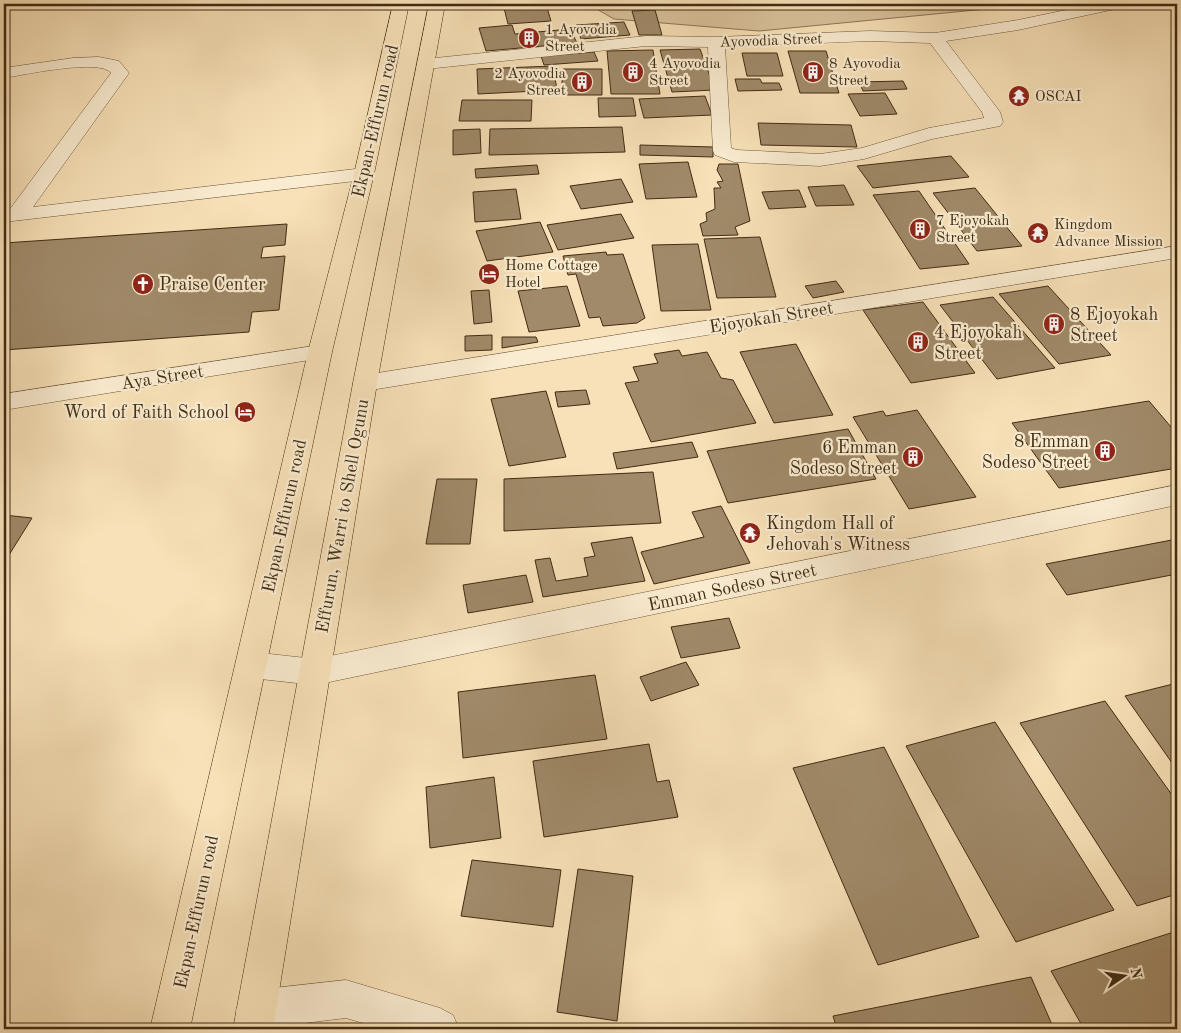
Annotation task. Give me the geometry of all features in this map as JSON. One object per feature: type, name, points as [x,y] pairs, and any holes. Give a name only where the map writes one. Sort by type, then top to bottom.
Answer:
[{"type":"main road","name":"Ekpan-Effurun road","points":[[170,1029],[320,352],[364,174],[401,4]]},
{"type":"main road","name":"Effurun, Warri to Shell Ogunu","points":[[255,1020],[365,383],[437,4]]},
{"type":"street","name":"Ayovodia Street","points":[[426,64],[517,52],[646,41],[716,42],[870,36],[935,38],[1018,24],[1115,4]]},
{"type":"street","points":[[716,42],[722,151],[734,156],[820,160],[864,153],[929,134],[994,122],[992,112],[935,38]]},
{"type":"street","points":[[4,73],[80,63],[109,63],[117,67],[120,73],[10,215]]},
{"type":"street","points":[[10,215],[364,174]]},
{"type":"street","name":"Ejoyokah Street","points":[[365,383],[1177,252]]},
{"type":"street","name":"Aya Street","points":[[4,402],[320,352]]},
{"type":"street","name":"Emman Sodeso Street","points":[[251,665],[316,672],[1177,495]]},
{"type":"street","points":[[255,1020],[346,999],[426,1022],[439,1029]]},
{"type":"shaded area","points":[[588,4],[1038,4],[759,31],[614,19]]},
{"type":"building","points":[[503,4],[546,4],[551,21],[508,24]]},
{"type":"building","points":[[655,10],[662,35],[639,35],[632,11]]},
{"type":"building","points":[[624,22],[630,35],[581,39],[576,25]]},
{"type":"building","name":"1 Ayovodia Street","points":[[512,25],[515,34],[570,29],[577,43],[486,51],[479,28]]},
{"type":"building","points":[[700,49],[715,90],[672,92],[660,50]]},
{"type":"building","name":"4 Ayovodia Street","points":[[653,50],[660,94],[611,94],[607,51]]},
{"type":"building","name":"8 Ayovodia Street","points":[[788,51],[826,51],[839,93],[800,93]]},
{"type":"building","points":[[594,52],[598,61],[544,65],[541,56]]},
{"type":"building","points":[[742,53],[777,53],[783,76],[747,76]]},
{"type":"building","points":[[553,66],[557,90],[478,94],[477,69]]},
{"type":"building","name":"2 Ayovodia Street","points":[[563,69],[602,69],[602,95],[561,95]]},
{"type":"building","points":[[735,79],[760,79],[762,83],[779,83],[782,90],[738,91]]},
{"type":"building","points":[[903,81],[907,89],[863,91],[859,82]]},
{"type":"building","points":[[885,93],[897,114],[860,116],[848,94]]},
{"type":"building","points":[[705,96],[712,115],[644,118],[639,99]]},
{"type":"building","points":[[598,98],[633,98],[636,116],[599,117]]},
{"type":"building","points":[[462,100],[532,100],[531,121],[459,121]]},
{"type":"building","points":[[758,123],[851,125],[857,147],[761,145]]},
{"type":"building","points":[[622,127],[625,152],[489,155],[490,129]]},
{"type":"building","points":[[480,129],[481,153],[453,155],[453,130]]},
{"type":"building","points":[[640,145],[713,147],[713,157],[640,155]]},
{"type":"building","points":[[951,156],[969,177],[873,188],[857,166]]},
{"type":"building","points":[[688,162],[697,197],[646,199],[639,164]]},
{"type":"building","points":[[719,164],[738,164],[750,221],[735,227],[738,235],[703,236],[700,224],[707,221],[706,213],[715,209],[714,188],[721,188],[717,182],[723,181],[717,170]]},
{"type":"building","points":[[537,165],[539,174],[476,178],[475,169]]},
{"type":"building","points":[[621,179],[633,202],[581,209],[570,186]]},
{"type":"building","points":[[844,185],[854,205],[816,206],[808,187]]},
{"type":"building","points":[[975,188],[1022,246],[977,251],[933,193]]},
{"type":"building","points":[[516,189],[521,219],[475,222],[473,192]]},
{"type":"building","points":[[799,190],[806,207],[769,209],[762,192]]},
{"type":"building","name":"7 Ejoyokah Street","points":[[919,191],[969,264],[920,269],[873,195]]},
{"type":"building","points":[[621,214],[634,238],[558,250],[547,225]]},
{"type":"building","points":[[540,222],[553,252],[487,261],[476,231]]},
{"type":"building","name":"Praise Center","points":[[287,224],[285,245],[263,247],[261,258],[285,256],[279,310],[252,312],[249,332],[4,350],[4,243]]},
{"type":"building","points":[[760,237],[776,297],[717,298],[704,239]]},
{"type":"building","points":[[698,244],[711,310],[661,311],[652,245]]},
{"type":"building","points":[[606,252],[607,255],[623,254],[645,318],[637,323],[603,326],[600,317],[589,318],[576,274],[568,275],[563,256]]},
{"type":"building","points":[[836,281],[844,292],[813,298],[805,286]]},
{"type":"building","points":[[567,286],[580,326],[529,332],[518,291]]},
{"type":"building","name":"8 Ejoyokah Street","points":[[1048,286],[1111,355],[1059,364],[999,294]]},
{"type":"building","points":[[489,290],[492,322],[474,324],[471,291]]},
{"type":"building","points":[[993,297],[1055,368],[997,379],[940,305]]},
{"type":"building","name":"4 Ejoyokah Street","points":[[923,302],[975,373],[911,383],[863,310]]},
{"type":"building","points":[[492,335],[492,350],[465,351],[465,336]]},
{"type":"building","points":[[502,337],[536,337],[538,342],[502,348]]},
{"type":"building","points":[[796,344],[833,415],[774,423],[740,352]]},
{"type":"building","points":[[679,350],[682,356],[707,352],[721,378],[733,380],[756,423],[651,442],[625,383],[639,381],[633,367],[658,363],[654,354]]},
{"type":"building","points":[[586,390],[590,404],[558,407],[555,392]]},
{"type":"building","points":[[546,391],[566,457],[509,466],[491,399]]},
{"type":"building","name":"8 Emman Sodeso Street","points":[[1149,401],[1177,434],[1177,468],[1059,488],[1012,423]]},
{"type":"building","name":"6 Emman Sodeso Street","points":[[917,410],[976,497],[909,509],[853,417],[883,411],[886,416]]},
{"type":"building","points":[[848,429],[876,479],[728,503],[707,451]]},
{"type":"building","points":[[692,442],[698,457],[617,469],[613,453]]},
{"type":"building","points":[[653,472],[661,523],[504,531],[504,479]]},
{"type":"building","points":[[437,479],[477,479],[470,544],[426,544]]},
{"type":"building","points":[[721,506],[750,563],[654,584],[641,552],[704,537],[692,512]]},
{"type":"building","points":[[4,515],[32,518],[4,563]]},
{"type":"building","points":[[632,537],[645,581],[543,597],[535,560],[550,558],[556,581],[588,576],[584,558],[595,556],[591,543]]},
{"type":"building","points":[[1177,539],[1177,574],[1067,595],[1046,564]]},
{"type":"building","points":[[526,575],[533,602],[468,613],[463,585]]},
{"type":"building","points":[[729,618],[740,648],[681,658],[671,627]]},
{"type":"building","points":[[686,662],[699,685],[651,701],[640,677]]},
{"type":"building","points":[[595,675],[607,739],[463,758],[458,692]]},
{"type":"building","points":[[1177,683],[1177,770],[1125,696]]},
{"type":"building","points":[[1105,701],[1177,802],[1177,894],[1137,906],[1020,723]]},
{"type":"building","points":[[995,722],[1114,910],[1016,942],[906,746]]},
{"type":"building","points":[[649,744],[657,782],[669,780],[678,817],[544,837],[533,761]]},
{"type":"building","points":[[884,747],[979,937],[878,965],[793,768]]},
{"type":"building","points":[[494,777],[501,838],[430,848],[426,787]]},
{"type":"building","points":[[472,860],[561,870],[553,927],[461,916]]},
{"type":"building","points":[[578,869],[633,876],[617,1021],[557,1012]]},
{"type":"building","points":[[1177,931],[1177,1029],[1084,1029],[1051,971]]},
{"type":"building","points":[[1031,977],[1054,1029],[837,1029],[833,1016]]},
{"type":"place","name":"1 Ayovodia Street","points":[[529,38]]},
{"type":"place","name":"4 Ayovodia Street","points":[[633,72]]},
{"type":"place","name":"8 Ayovodia Street","points":[[813,72]]},
{"type":"place","name":"2 Ayovodia Street","points":[[582,82]]},
{"type":"place","name":"OSCAI","points":[[1019,96]]},
{"type":"place","name":"7 Ejoyokah Street","points":[[920,229]]},
{"type":"place","name":"Kingdom Advance Mission","points":[[1038,233]]},
{"type":"place","name":"Home Cottage Hotel","points":[[489,274]]},
{"type":"place","name":"Praise Center","points":[[143,284]]},
{"type":"place","name":"8 Ejoyokah Street","points":[[1054,324]]},
{"type":"place","name":"4 Ejoyokah Street","points":[[918,342]]},
{"type":"place","name":"Word of Faith School","points":[[245,412]]},
{"type":"place","name":"8 Emman Sodeso Street","points":[[1105,451]]},
{"type":"place","name":"6 Emman Sodeso Street","points":[[913,457]]},
{"type":"place","name":"Kingdom Hall of Jehovah's Witness","points":[[750,533]]}]
